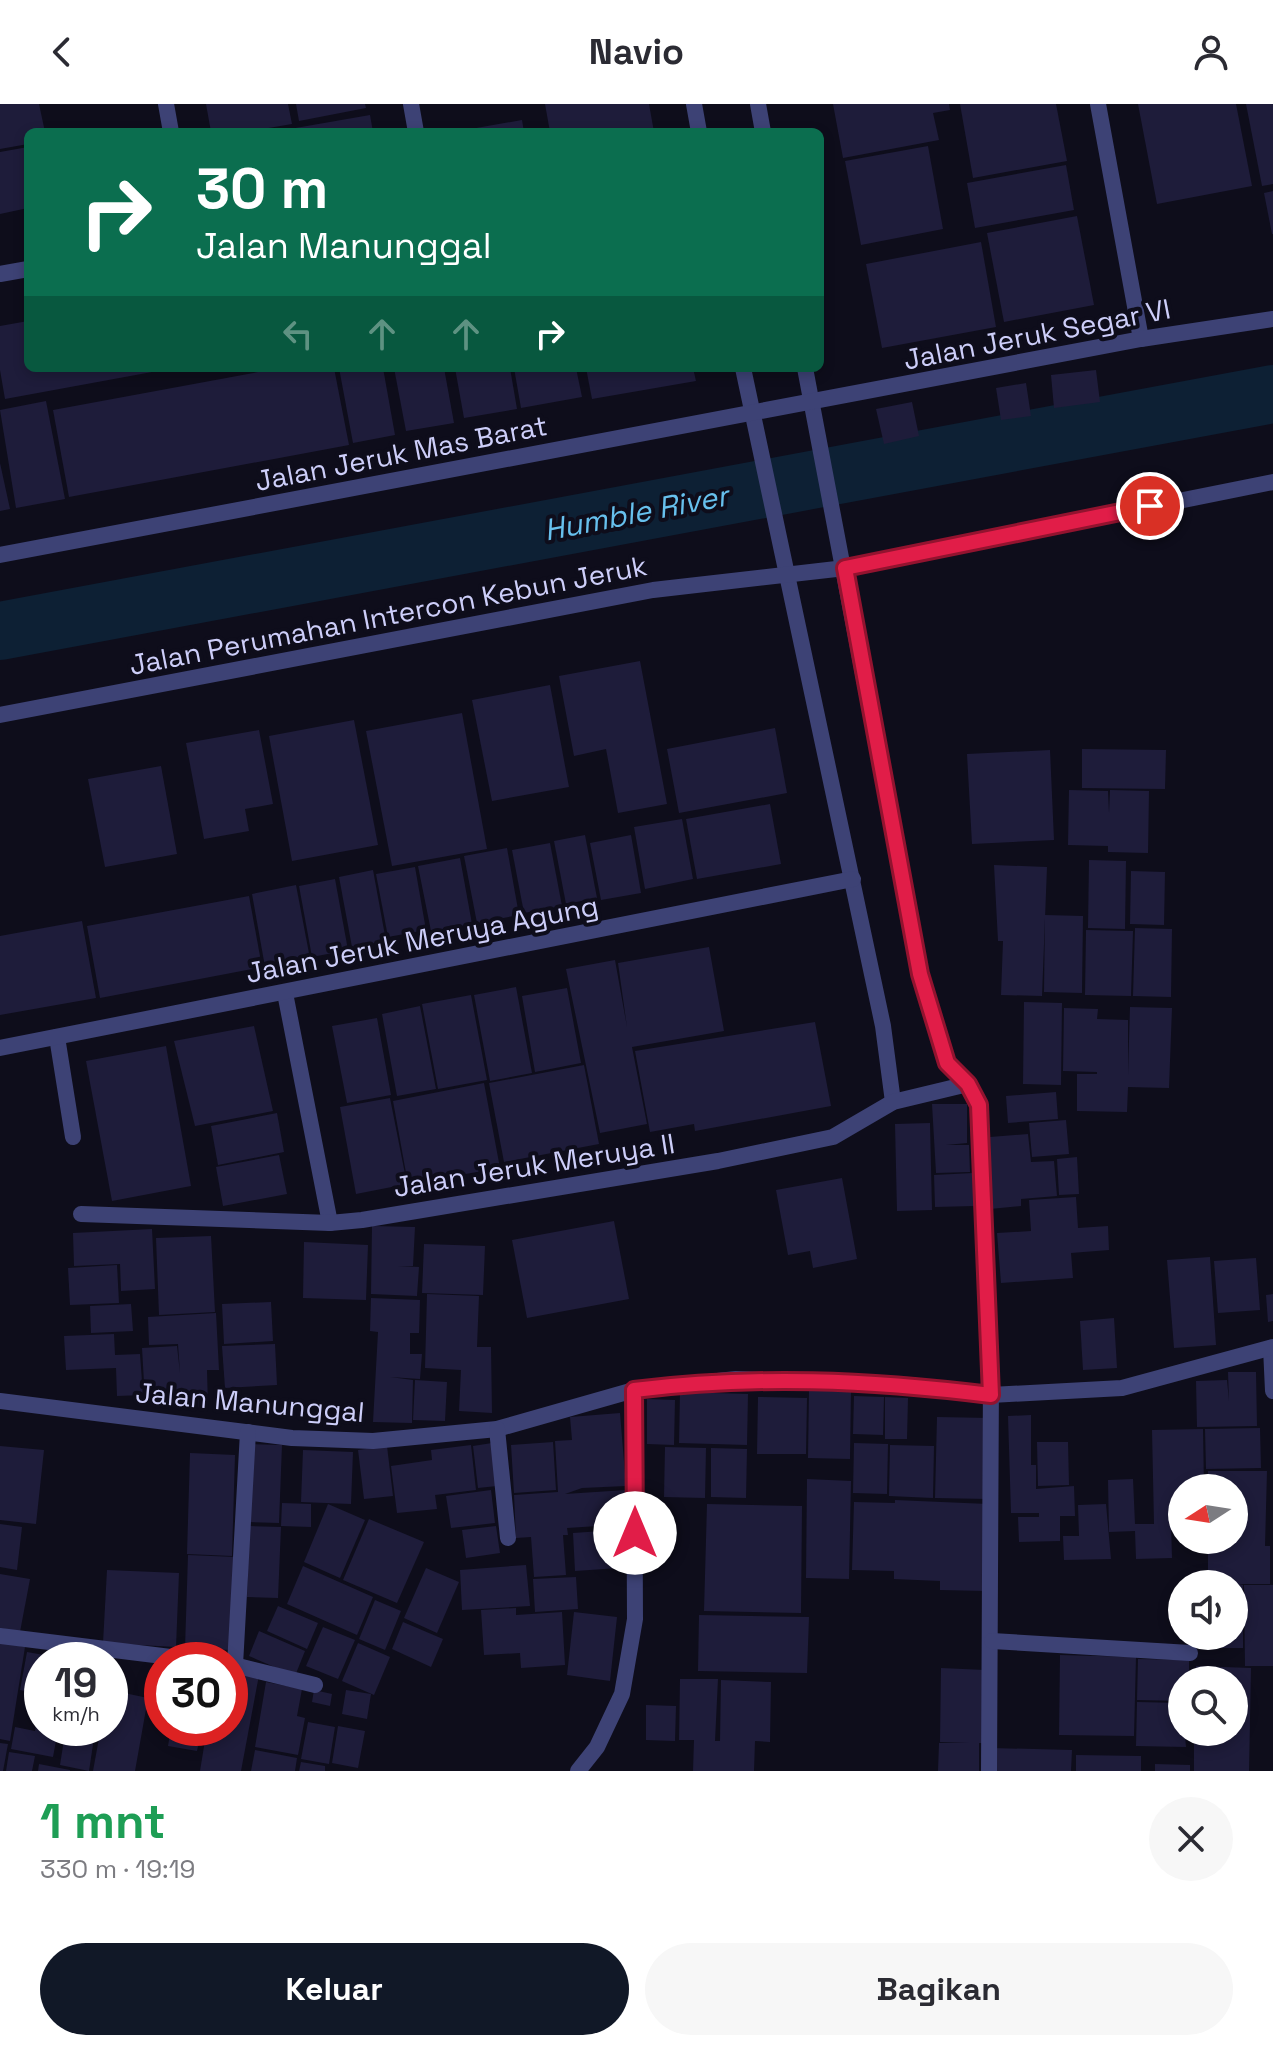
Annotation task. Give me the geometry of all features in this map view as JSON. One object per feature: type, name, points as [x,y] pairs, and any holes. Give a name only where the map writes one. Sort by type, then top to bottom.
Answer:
[{"type":"street","points":[[166,104],[170,128]]},
{"type":"street","points":[[411,104],[415,128]]},
{"type":"street","points":[[694,104],[698,128]]},
{"type":"street","points":[[758,104],[762,128]]},
{"type":"street","points":[[1098,104],[1141,339]]},
{"type":"street","points":[[0,274],[24,270]]},
{"type":"street","name":"Jalan Jeruk Segar VI","points":[[811,404],[1141,339],[1273,319]]},
{"type":"street","points":[[744,372],[853,879],[883,1026],[893,1102]]},
{"type":"street","points":[[806,372],[920,974],[947,1063],[968,1084],[979,1105],[991,1395],[989,1771]]},
{"type":"street","name":"Jalan Jeruk Mas Barat","points":[[0,555],[811,404]]},
{"type":"street","name":"Jalan Perumahan Intercon Kebun Jeruk","points":[[0,715],[653,590],[845,568],[1273,482]]},
{"type":"street","name":"Jalan Jeruk Meruya Agung","points":[[0,1048],[853,879]]},
{"type":"street","points":[[285,993],[330,1223]]},
{"type":"street","points":[[57,1037],[73,1137]]},
{"type":"street","name":"Jalan Jeruk Meruya II","points":[[81,1214],[330,1223],[718,1161],[833,1137],[893,1102],[968,1084]]},
{"type":"street","points":[[1272,1348],[1273,1391]]},
{"type":"street","name":"Jalan Manunggal","points":[[0,1401],[292,1438],[373,1441],[497,1429],[634,1390],[736,1379],[909,1385],[991,1395],[1122,1388],[1272,1348]]},
{"type":"street","points":[[578,1771],[597,1747],[622,1694],[635,1619],[634,1390]]},
{"type":"street","points":[[497,1429],[508,1538]]},
{"type":"street","points":[[234,1642],[248,1432]]},
{"type":"street","points":[[0,1636],[144,1654]]},
{"type":"street","points":[[992,1641],[1190,1653]]},
{"type":"street","points":[[248,1669],[315,1685]]},
{"type":"building","points":[[0,104],[39,104],[44,128],[24,128],[24,145],[0,149]]},
{"type":"building","points":[[206,104],[288,104],[292,124],[269,128],[210,128]]},
{"type":"building","points":[[296,104],[365,104],[366,108],[299,121]]},
{"type":"building","points":[[545,104],[649,104],[653,128],[549,128]]},
{"type":"building","points":[[833,104],[949,104],[950,110],[933,113],[939,140],[843,158]]},
{"type":"building","points":[[960,104],[1056,104],[1067,161],[973,178]]},
{"type":"building","points":[[1138,104],[1236,104],[1252,186],[1157,204]]},
{"type":"building","points":[[1246,104],[1273,104],[1273,184],[1262,186]]},
{"type":"building","points":[[370,115],[372,128],[295,128]]},
{"type":"building","points":[[522,120],[523,128],[476,128]]},
{"type":"building","points":[[928,146],[943,229],[861,245],[845,161]]},
{"type":"building","points":[[24,148],[24,209],[0,214],[0,152]]},
{"type":"building","points":[[1066,165],[1074,210],[975,228],[967,183]]},
{"type":"building","points":[[1273,191],[1273,234],[1272,234],[1264,193]]},
{"type":"building","points":[[1077,216],[1094,305],[1004,322],[987,233]]},
{"type":"building","points":[[981,242],[996,327],[882,348],[866,264]]},
{"type":"building","points":[[24,322],[24,372],[152,372],[5,399],[0,370],[0,326]]},
{"type":"building","points":[[1096,370],[1100,402],[1054,408],[1051,375]]},
{"type":"building","points":[[258,372],[335,372],[349,445],[69,497],[53,410]]},
{"type":"building","points":[[340,372],[384,372],[395,435],[353,443]]},
{"type":"building","points":[[395,372],[445,372],[454,423],[406,431]]},
{"type":"building","points":[[456,372],[511,372],[517,409],[464,418]]},
{"type":"building","points":[[515,372],[577,372],[582,397],[521,408]]},
{"type":"building","points":[[587,372],[694,372],[696,381],[592,399]]},
{"type":"building","points":[[1026,383],[1031,416],[1001,420],[996,388]]},
{"type":"building","points":[[46,401],[65,499],[16,508],[0,410]]},
{"type":"building","points":[[912,402],[919,436],[884,444],[876,409]]},
{"type":"building","points":[[0,463],[10,509],[0,511]]},
{"type":"building","points":[[640,661],[667,804],[618,813],[606,749],[574,756],[559,676]]},
{"type":"building","points":[[550,685],[569,787],[492,801],[472,700]]},
{"type":"building","points":[[462,713],[487,849],[392,866],[366,731]]},
{"type":"building","points":[[354,720],[378,845],[292,861],[269,736]]},
{"type":"building","points":[[775,728],[787,793],[679,813],[667,749]]},
{"type":"building","points":[[259,730],[273,804],[245,809],[249,831],[204,839],[186,743]]},
{"type":"building","points":[[1082,749],[1166,750],[1165,789],[1082,788]]},
{"type":"building","points":[[1050,750],[1054,840],[972,844],[967,754]]},
{"type":"building","points":[[161,766],[177,854],[105,867],[88,779]]},
{"type":"building","points":[[1069,790],[1108,791],[1109,813],[1110,790],[1149,791],[1148,853],[1108,852],[1108,846],[1068,845]]},
{"type":"building","points":[[770,804],[781,864],[697,879],[686,819]]},
{"type":"building","points":[[682,819],[693,879],[645,889],[634,827]]},
{"type":"building","points":[[585,835],[597,898],[566,904],[554,841]]},
{"type":"building","points":[[631,835],[641,893],[601,900],[590,843]]},
{"type":"building","points":[[550,843],[562,906],[524,913],[512,850]]},
{"type":"building","points":[[507,848],[519,915],[477,923],[464,856]]},
{"type":"building","points":[[460,858],[472,924],[431,931],[418,866]]},
{"type":"building","points":[[1089,860],[1126,861],[1125,929],[1088,928]]},
{"type":"building","points":[[994,865],[1047,867],[1042,996],[1001,995],[1003,941],[998,941]]},
{"type":"building","points":[[415,867],[426,930],[388,937],[376,874]]},
{"type":"building","points":[[373,870],[386,941],[352,947],[339,877]]},
{"type":"building","points":[[1131,871],[1165,872],[1164,925],[1130,924]]},
{"type":"building","points":[[335,879],[348,950],[312,957],[299,886]]},
{"type":"building","points":[[296,885],[312,969],[267,978],[252,894]]},
{"type":"building","points":[[249,896],[262,967],[100,998],[87,926]]},
{"type":"building","points":[[1045,915],[1083,916],[1082,993],[1044,992]]},
{"type":"building","points":[[82,921],[96,998],[0,1015],[0,936]]},
{"type":"building","points":[[1135,928],[1172,929],[1171,997],[1133,996]]},
{"type":"building","points":[[1086,930],[1133,931],[1131,996],[1085,995]]},
{"type":"building","points":[[709,947],[724,1031],[632,1047],[647,1124],[600,1133],[566,969],[615,960],[627,1027],[618,963]]},
{"type":"building","points":[[516,987],[532,1073],[490,1081],[474,995]]},
{"type":"building","points":[[567,988],[581,1063],[535,1072],[522,996]]},
{"type":"building","points":[[471,995],[487,1080],[438,1089],[422,1004]]},
{"type":"building","points":[[1024,1002],[1062,1003],[1061,1085],[1023,1084]]},
{"type":"building","points":[[420,1006],[436,1089],[397,1096],[382,1014]]},
{"type":"building","points":[[1130,1007],[1172,1008],[1169,1088],[1128,1087],[1127,1112],[1077,1111],[1077,1074],[1097,1072],[1063,1071],[1064,1008],[1098,1009],[1097,1019],[1128,1020],[1128,1075]]},
{"type":"building","points":[[377,1018],[391,1095],[347,1103],[332,1026]]},
{"type":"building","points":[[815,1022],[831,1106],[695,1131],[694,1124],[650,1132],[635,1051]]},
{"type":"building","points":[[254,1026],[273,1111],[195,1126],[174,1041]]},
{"type":"building","points":[[166,1046],[191,1186],[112,1201],[86,1061]]},
{"type":"building","points":[[584,1065],[599,1144],[504,1162],[489,1083]]},
{"type":"building","points":[[484,1083],[500,1168],[408,1184],[393,1101]]},
{"type":"building","points":[[1056,1092],[1058,1119],[1008,1123],[1006,1096]]},
{"type":"building","points":[[390,1098],[407,1184],[356,1194],[340,1107]]},
{"type":"building","points":[[932,1104],[967,1104],[967,1143],[946,1145],[969,1145],[970,1172],[936,1173]]},
{"type":"building","points":[[277,1113],[284,1152],[218,1165],[211,1126]]},
{"type":"building","points":[[1066,1120],[1069,1154],[1032,1157],[1029,1123]]},
{"type":"building","points":[[930,1123],[932,1210],[897,1211],[895,1124]]},
{"type":"building","points":[[1028,1134],[1031,1162],[1054,1161],[1057,1196],[1021,1199],[1021,1206],[990,1209],[987,1165],[991,1165],[990,1137]]},
{"type":"building","points":[[279,1155],[287,1194],[223,1206],[216,1167]]},
{"type":"building","points":[[1077,1157],[1079,1194],[1059,1195],[1057,1159]]},
{"type":"building","points":[[973,1173],[974,1206],[935,1207],[934,1175]]},
{"type":"building","points":[[842,1178],[857,1259],[813,1268],[810,1251],[788,1255],[776,1190]]},
{"type":"building","points":[[1076,1197],[1078,1228],[1108,1226],[1109,1250],[1071,1253],[1073,1278],[1001,1283],[997,1233],[1031,1231],[1029,1200]]},
{"type":"building","points":[[614,1221],[629,1299],[527,1318],[512,1240]]},
{"type":"building","points":[[372,1226],[415,1227],[413,1266],[398,1266],[419,1267],[417,1296],[371,1294]]},
{"type":"building","points":[[152,1229],[155,1289],[121,1291],[120,1264],[74,1266],[73,1233]]},
{"type":"building","points":[[211,1236],[215,1312],[159,1315],[156,1238]]},
{"type":"building","points":[[304,1242],[368,1245],[366,1300],[303,1298]]},
{"type":"building","points":[[424,1244],[485,1246],[483,1295],[422,1293]]},
{"type":"building","points":[[1210,1257],[1216,1345],[1174,1348],[1167,1260]]},
{"type":"building","points":[[1256,1258],[1260,1310],[1218,1313],[1214,1261]]},
{"type":"building","points":[[117,1265],[119,1303],[70,1305],[68,1268]]},
{"type":"building","points":[[427,1294],[479,1296],[477,1347],[491,1347],[492,1413],[459,1411],[461,1370],[425,1368]]},
{"type":"building","points":[[1273,1294],[1273,1321],[1268,1322],[1266,1295]]},
{"type":"building","points":[[371,1298],[420,1300],[419,1333],[410,1333],[410,1354],[422,1354],[420,1379],[390,1377],[413,1380],[412,1423],[373,1422],[378,1332],[370,1331]]},
{"type":"building","points":[[271,1302],[273,1341],[224,1344],[222,1304]]},
{"type":"building","points":[[131,1304],[133,1331],[91,1333],[90,1306]]},
{"type":"building","points":[[216,1313],[219,1370],[207,1370],[208,1407],[181,1408],[181,1398],[145,1400],[142,1348],[177,1346],[180,1373],[178,1344],[149,1345],[148,1317]]},
{"type":"building","points":[[1114,1318],[1117,1368],[1083,1370],[1080,1321]]},
{"type":"building","points":[[114,1334],[115,1355],[140,1354],[143,1395],[117,1396],[116,1368],[66,1370],[64,1336]]},
{"type":"building","points":[[275,1344],[277,1385],[225,1388],[222,1346]]},
{"type":"building","points":[[1228,1372],[1256,1372],[1257,1426],[1197,1427],[1196,1381],[1227,1380],[1229,1401]]},
{"type":"building","points":[[415,1380],[447,1382],[445,1421],[413,1420]]},
{"type":"building","points":[[809,1390],[851,1391],[850,1459],[808,1458]]},
{"type":"building","points":[[680,1392],[748,1394],[747,1445],[679,1443]]},
{"type":"building","points":[[854,1396],[884,1397],[883,1435],[853,1434]]},
{"type":"building","points":[[758,1397],[807,1398],[806,1454],[757,1454]]},
{"type":"building","points":[[885,1397],[908,1398],[907,1439],[885,1439]]},
{"type":"building","points":[[647,1399],[675,1400],[674,1445],[647,1444]]},
{"type":"building","points":[[620,1413],[626,1486],[582,1488],[565,1494],[626,1490],[629,1524],[567,1528],[568,1535],[563,1535],[566,1575],[534,1577],[531,1537],[516,1538],[514,1495],[558,1492],[555,1441],[572,1440],[570,1417]]},
{"type":"building","points":[[1031,1415],[1031,1465],[1036,1465],[1036,1489],[1074,1486],[1075,1516],[1060,1516],[1060,1541],[1019,1542],[1018,1517],[1039,1517],[1039,1513],[1011,1513],[1008,1416]]},
{"type":"building","points":[[937,1417],[990,1418],[988,1499],[935,1498]]},
{"type":"building","points":[[1260,1428],[1261,1468],[1206,1469],[1205,1429]]},
{"type":"building","points":[[1203,1429],[1204,1474],[1168,1474],[1168,1554],[1172,1554],[1172,1558],[1136,1559],[1135,1531],[1109,1532],[1108,1480],[1133,1479],[1135,1524],[1154,1524],[1152,1430]]},
{"type":"building","points":[[553,1442],[556,1490],[514,1493],[511,1445]]},
{"type":"building","points":[[1037,1442],[1068,1442],[1069,1485],[1038,1486]]},
{"type":"building","points":[[492,1443],[497,1486],[478,1488],[473,1446]]},
{"type":"building","points":[[854,1443],[888,1444],[887,1494],[853,1493]]},
{"type":"building","points":[[250,1444],[282,1445],[279,1523],[248,1522]]},
{"type":"building","points":[[471,1445],[476,1490],[435,1495],[437,1509],[397,1513],[391,1466],[432,1460],[431,1450]]},
{"type":"building","points":[[890,1445],[934,1446],[933,1498],[889,1496]]},
{"type":"building","points":[[0,1446],[44,1450],[36,1524],[0,1520]]},
{"type":"building","points":[[387,1446],[393,1496],[364,1499],[358,1450]]},
{"type":"building","points":[[665,1447],[706,1448],[705,1498],[664,1497]]},
{"type":"building","points":[[711,1448],[747,1449],[746,1498],[711,1497]]},
{"type":"building","points":[[303,1450],[353,1452],[351,1504],[301,1502]]},
{"type":"building","points":[[190,1453],[235,1455],[232,1556],[187,1554]]},
{"type":"building","points":[[1208,1471],[1267,1471],[1265,1546],[1270,1546],[1270,1584],[1248,1584],[1248,1570],[1208,1570],[1208,1554],[1248,1554],[1248,1474],[1208,1474]]},
{"type":"building","points":[[807,1479],[851,1481],[849,1579],[806,1578]]},
{"type":"building","points":[[491,1490],[495,1523],[451,1528],[446,1496]]},
{"type":"building","points":[[895,1500],[988,1504],[986,1591],[940,1590],[940,1581],[894,1579],[894,1571],[852,1570],[854,1502],[895,1503]]},
{"type":"building","points":[[282,1503],[311,1504],[311,1527],[281,1526]]},
{"type":"building","points":[[328,1504],[365,1520],[340,1578],[304,1562]]},
{"type":"building","points":[[707,1504],[802,1506],[801,1613],[704,1611]]},
{"type":"building","points":[[1106,1504],[1111,1559],[1064,1560],[1063,1536],[1079,1536],[1078,1505]]},
{"type":"building","points":[[369,1519],[424,1542],[397,1603],[343,1580]]},
{"type":"building","points":[[0,1524],[22,1527],[17,1570],[0,1567]]},
{"type":"building","points":[[249,1526],[281,1527],[278,1598],[247,1597]]},
{"type":"building","points":[[496,1526],[500,1553],[466,1558],[462,1530]]},
{"type":"building","points":[[630,1529],[633,1567],[575,1571],[573,1533]]},
{"type":"building","points":[[188,1555],[236,1557],[232,1642],[185,1642]]},
{"type":"building","points":[[526,1565],[530,1606],[462,1610],[460,1570]]},
{"type":"building","points":[[303,1566],[373,1597],[357,1635],[287,1604]]},
{"type":"building","points":[[426,1568],[459,1582],[437,1633],[404,1618]]},
{"type":"building","points":[[107,1570],[179,1573],[176,1642],[144,1642],[144,1645],[103,1642]]},
{"type":"building","points":[[0,1574],[30,1579],[20,1632],[0,1628]]},
{"type":"building","points":[[576,1577],[578,1609],[535,1612],[533,1579]]},
{"type":"building","points":[[1248,1585],[1273,1585],[1273,1666],[1245,1666],[1245,1650],[1248,1650]]},
{"type":"building","points":[[375,1600],[401,1611],[385,1650],[359,1639]]},
{"type":"building","points":[[278,1606],[318,1623],[307,1649],[267,1631]]},
{"type":"building","points":[[516,1608],[516,1615],[562,1612],[565,1665],[521,1668],[520,1653],[484,1655],[481,1610]]},
{"type":"building","points":[[574,1612],[617,1617],[610,1681],[567,1675]]},
{"type":"building","points":[[699,1615],[809,1617],[807,1673],[698,1671]]},
{"type":"building","points":[[403,1622],[443,1639],[431,1667],[392,1649]]},
{"type":"building","points":[[323,1627],[355,1640],[338,1679],[306,1666]]},
{"type":"building","points":[[259,1631],[305,1651],[295,1676],[249,1656]]},
{"type":"building","points":[[0,1642],[24,1647],[24,1653],[10,1741],[0,1739]]},
{"type":"building","points":[[358,1643],[390,1657],[374,1695],[342,1681]]},
{"type":"building","points":[[1060,1655],[1136,1657],[1134,1736],[1059,1735]]},
{"type":"building","points":[[1138,1659],[1189,1660],[1189,1666],[1168,1666],[1168,1701],[1137,1700]]},
{"type":"building","points":[[24,1668],[24,1691],[20,1690]]},
{"type":"building","points":[[941,1668],[985,1670],[984,1743],[979,1743],[979,1771],[938,1771],[939,1743],[969,1743],[940,1742]]},
{"type":"building","points":[[1248,1668],[1251,1668],[1249,1771],[1194,1771],[1194,1746],[1248,1746]]},
{"type":"building","points":[[248,1673],[259,1675],[248,1734]]},
{"type":"building","points":[[680,1679],[718,1679],[715,1741],[720,1741],[721,1680],[771,1682],[770,1742],[755,1741],[754,1771],[693,1771],[694,1740],[679,1740]]},
{"type":"building","points":[[266,1682],[302,1689],[297,1716],[305,1718],[298,1755],[255,1747]]},
{"type":"building","points":[[314,1690],[332,1694],[330,1706],[312,1702]]},
{"type":"building","points":[[346,1690],[371,1694],[367,1719],[342,1714]]},
{"type":"building","points":[[128,1694],[144,1697],[144,1720],[135,1771],[93,1771],[98,1746],[128,1746]]},
{"type":"building","points":[[1137,1702],[1168,1703],[1168,1746],[1186,1747],[1136,1746]]},
{"type":"building","points":[[646,1705],[676,1706],[675,1741],[646,1740]]},
{"type":"building","points":[[308,1722],[335,1727],[329,1764],[301,1759]]},
{"type":"building","points":[[338,1726],[365,1731],[358,1768],[332,1763]]},
{"type":"building","points":[[15,1727],[24,1729],[24,1746],[55,1746],[53,1757],[11,1749]]},
{"type":"building","points":[[0,1743],[8,1744],[3,1771],[0,1771]]},
{"type":"building","points":[[63,1746],[93,1746],[89,1771],[60,1765]]},
{"type":"building","points":[[168,1746],[198,1746],[197,1751]]},
{"type":"building","points":[[204,1746],[246,1746],[241,1771],[200,1771]]},
{"type":"building","points":[[991,1748],[1072,1750],[1071,1771],[990,1771]]},
{"type":"building","points":[[255,1750],[297,1758],[295,1771],[251,1771]]},
{"type":"building","points":[[9,1752],[35,1756],[32,1771],[6,1771]]},
{"type":"building","points":[[1076,1755],[1141,1756],[1141,1771],[1076,1771]]},
{"type":"building","points":[[301,1762],[325,1766],[325,1771],[299,1771]]},
{"type":"building","points":[[39,1764],[70,1770],[70,1771],[38,1771]]},
{"type":"building","points":[[1155,1764],[1190,1765],[1190,1771],[1155,1771]]},
{"type":"waterway","name":"Humble River","points":[[0,631],[1273,394]]},
{"type":"route","points":[[635,1533],[634,1390],[736,1379],[909,1385],[991,1395],[979,1105],[968,1084],[947,1063],[937,1039],[920,974],[845,568],[1150,506]]}]
